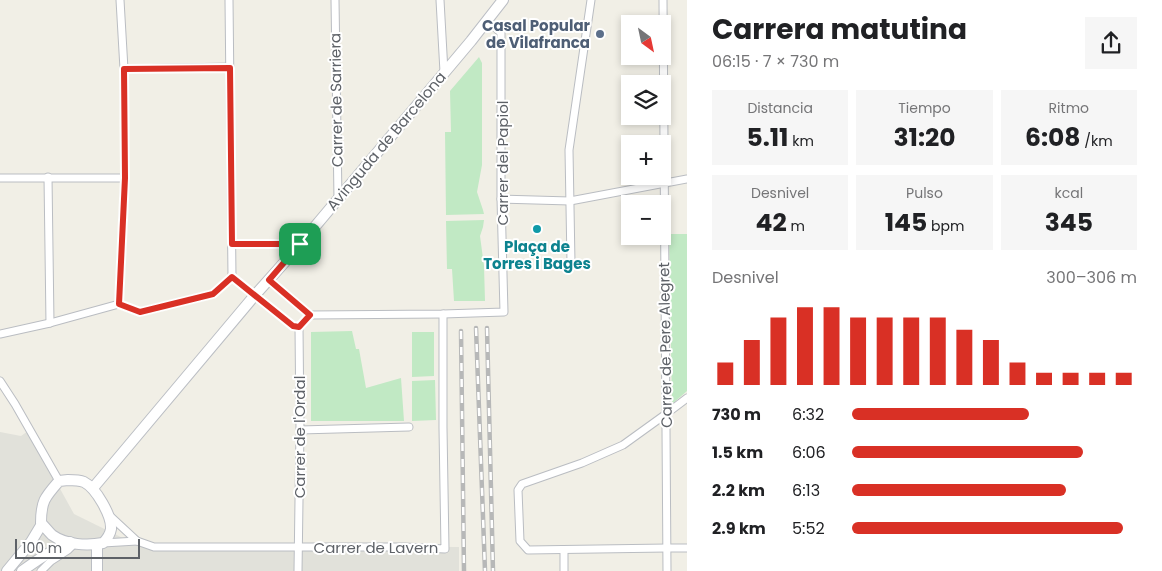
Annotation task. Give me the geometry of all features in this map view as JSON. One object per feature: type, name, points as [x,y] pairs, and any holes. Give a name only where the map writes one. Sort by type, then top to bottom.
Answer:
[{"type":"street","points":[[119,304],[125,178],[124,69],[120,0]]},
{"type":"street","points":[[0,334],[50,323],[119,304],[140,312],[213,294],[232,277],[229,0]]},
{"type":"street","name":"Carrer de Sarriera","points":[[335,0],[338,199]]},
{"type":"street","points":[[440,0],[444,72]]},
{"type":"street","name":"Avinguda de Barcelona","points":[[93,488],[338,199],[503,0]]},
{"type":"street","points":[[571,263],[569,150],[591,0]]},
{"type":"street","name":"Carrer de Pere Alegret","points":[[662,0],[663,135]]},
{"type":"street","name":"Carrer del Papiol","points":[[444,314],[504,312],[501,199],[502,33],[487,20]]},
{"type":"street","points":[[124,69],[230,68]]},
{"type":"street","points":[[48,177],[50,323]]},
{"type":"street","points":[[0,178],[125,178]]},
{"type":"street","points":[[671,182],[687,179]]},
{"type":"street","points":[[501,199],[570,201],[653,185]]},
{"type":"street","name":"Carrer de Pere Alegret","points":[[663,185],[667,571]]},
{"type":"street","points":[[232,244],[300,244]]},
{"type":"street","points":[[232,277],[293,326],[299,327],[310,315]]},
{"type":"street","points":[[269,280],[310,315],[444,314]]},
{"type":"street","name":"Carrer de Lavern","points":[[100,543],[137,541],[154,547],[405,547],[445,549],[444,314]]},
{"type":"street","name":"Carrer de l'Ordal","points":[[298,571],[299,327]]},
{"type":"street","points":[[0,381],[58,481]]},
{"type":"street","points":[[687,398],[623,445],[582,463],[522,484],[518,490],[520,541],[528,550],[687,548]]},
{"type":"street","points":[[300,430],[409,427]]},
{"type":"street","points":[[21,571],[33,550],[41,525],[41,509],[46,497],[58,481],[77,480],[93,488],[107,513],[111,528],[109,537],[100,543],[85,545],[72,543],[51,534],[41,525]]},
{"type":"street","name":"Carrer de Lavern","points":[[107,513],[137,541]]},
{"type":"street","points":[[7,571],[31,542],[41,525]]},
{"type":"street","points":[[21,571],[47,553],[72,543]]},
{"type":"street","points":[[41,571],[50,561],[68,550],[72,543]]},
{"type":"street","points":[[97,571],[100,543]]},
{"type":"street","points":[[564,550],[564,571]]},
{"type":"shaded area","points":[[28,431],[74,514],[139,546],[459,547],[459,571],[0,571],[0,432],[21,436]]},
{"type":"green space","points":[[479,57],[482,63],[482,165],[477,192],[484,214],[446,215],[445,132],[451,132],[450,91]]},
{"type":"green space","points":[[484,220],[480,236],[484,266],[485,301],[454,301],[452,269],[447,269],[446,221]]},
{"type":"green space","points":[[671,234],[687,234],[687,391],[672,404],[669,245],[671,245]]},
{"type":"green space","points":[[352,331],[356,349],[359,349],[366,388],[401,378],[404,421],[311,421],[311,332]]},
{"type":"green space","points":[[412,332],[434,332],[434,376],[412,377]]},
{"type":"green space","points":[[435,380],[436,420],[412,421],[412,381]]},
{"type":"railway","points":[[476,328],[485,571]]},
{"type":"railway","points":[[487,328],[493,571]]},
{"type":"railway","points":[[461,331],[464,571]]},
{"type":"place","name":"Casal Popular de Vilafranca","points":[[600,34]]},
{"type":"place","name":"Plaça de Torres i Bages","points":[[537,229]]},
{"type":"route","points":[[230,68],[232,244],[300,244],[269,280],[310,315],[299,327],[293,326],[232,277],[213,294],[140,312],[119,304],[125,178],[124,69],[230,68]]}]
